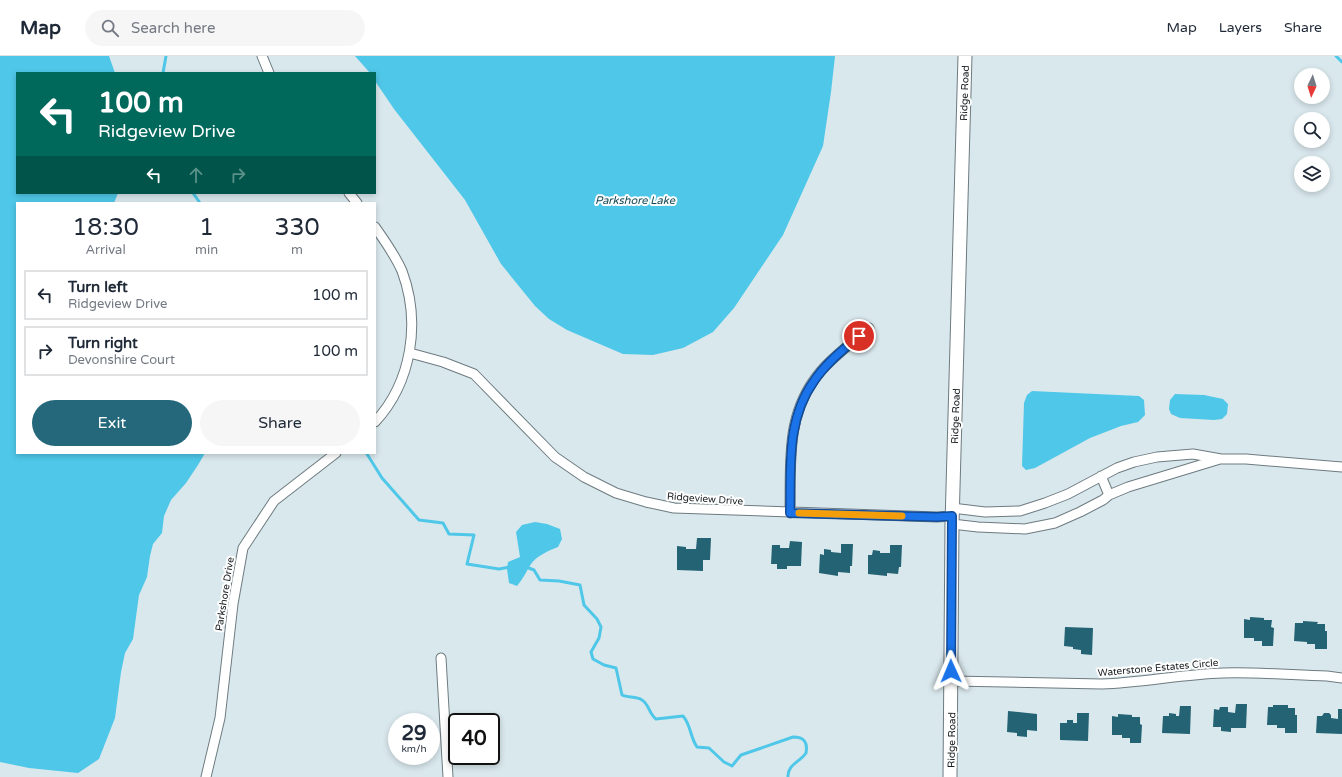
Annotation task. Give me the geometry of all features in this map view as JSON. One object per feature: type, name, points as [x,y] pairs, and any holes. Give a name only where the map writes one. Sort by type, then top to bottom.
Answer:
[{"type":"street","points":[[262,56],[269,72]]},
{"type":"street","name":"Ridge Road","points":[[950,777],[952,681],[952,516],[965,56]]},
{"type":"street","points":[[350,194],[356,202]]},
{"type":"street","points":[[376,228],[394,255],[405,282],[411,311],[412,326],[410,353],[406,369],[390,402],[376,421]]},
{"type":"street","points":[[790,513],[792,442],[797,414],[805,395],[821,372],[832,360],[869,328]]},
{"type":"street","name":"Ridgeview Drive","points":[[410,353],[443,362],[474,374],[556,457],[584,477],[616,493],[646,502],[674,508],[790,513],[937,517],[952,516]]},
{"type":"street","name":"Parkshore Drive","points":[[206,777],[215,746],[220,718],[233,604],[243,548],[274,501],[335,454]]},
{"type":"street","points":[[952,516],[985,512],[1020,511],[1044,504],[1068,494],[1101,476],[1134,462],[1157,457],[1193,454],[1222,459],[1246,459],[1342,467]]},
{"type":"street","points":[[952,516],[978,527],[1025,529],[1055,523],[1080,512],[1103,500],[1109,495],[1128,487],[1222,459]]},
{"type":"street","points":[[1101,476],[1109,495]]},
{"type":"street","points":[[441,658],[448,777]]},
{"type":"street","name":"Waterstone Estates Circle","points":[[952,681],[1102,684],[1224,673],[1327,676],[1342,678]]},
{"type":"water","points":[[0,56],[109,56],[115,72],[16,72],[16,194],[118,194],[114,202],[16,202],[16,454],[204,454],[186,483],[171,500],[164,516],[162,533],[153,544],[147,577],[139,595],[133,639],[125,653],[115,718],[99,759],[78,773],[29,768],[0,762]]},
{"type":"water","name":"Parkshore Lake","points":[[355,56],[835,56],[823,146],[783,235],[734,308],[713,332],[683,348],[653,355],[623,354],[567,330],[549,319],[535,306],[501,264],[465,200],[394,109],[376,82],[376,72],[369,72]]},
{"type":"water","points":[[1032,391],[1139,396],[1144,400],[1145,415],[1138,422],[1121,426],[1090,438],[1035,468],[1026,470],[1022,466],[1024,403],[1027,395]]},
{"type":"water","points":[[1175,394],[1204,395],[1223,399],[1228,404],[1227,414],[1222,419],[1214,420],[1180,418],[1171,414],[1169,409],[1170,400]]},
{"type":"water","points":[[535,522],[547,524],[560,529],[562,539],[558,547],[543,554],[531,564],[517,586],[509,583],[507,569],[508,562],[520,557],[516,532],[522,525]]},
{"type":"building","points":[[697,538],[711,538],[710,560],[703,560],[703,571],[677,570],[677,546],[686,547],[686,549],[696,549]]},
{"type":"building","points":[[790,541],[802,542],[801,566],[787,566],[787,569],[777,569],[777,564],[771,564],[772,545],[780,545],[780,548],[789,548]]},
{"type":"building","points":[[841,544],[853,544],[852,566],[850,566],[850,573],[838,572],[838,576],[819,573],[820,554],[824,555],[824,549],[831,550],[831,552],[841,553]]},
{"type":"building","points":[[890,545],[902,545],[901,567],[899,567],[898,574],[887,573],[887,576],[868,574],[868,555],[872,555],[873,550],[880,551],[880,553],[890,553]]},
{"type":"building","points":[[1250,617],[1272,620],[1271,627],[1274,628],[1273,646],[1262,646],[1262,641],[1254,641],[1254,638],[1244,638],[1244,619],[1250,620]]},
{"type":"building","points":[[1303,621],[1325,624],[1325,631],[1327,631],[1327,649],[1315,649],[1315,644],[1294,641],[1295,623],[1303,623]]},
{"type":"building","points":[[1065,627],[1093,628],[1092,655],[1081,654],[1081,650],[1064,646]]},
{"type":"building","points":[[1236,704],[1247,704],[1246,728],[1231,728],[1231,732],[1221,731],[1221,727],[1213,727],[1214,709],[1219,710],[1220,707],[1228,707],[1228,712],[1235,713]]},
{"type":"building","points":[[1273,705],[1288,705],[1288,708],[1295,708],[1295,715],[1297,715],[1297,733],[1285,733],[1285,728],[1277,728],[1277,725],[1267,725],[1268,707],[1273,707]]},
{"type":"building","points":[[1180,706],[1191,706],[1190,734],[1162,733],[1163,716],[1169,716],[1169,713],[1179,716]]},
{"type":"building","points":[[1338,709],[1342,709],[1342,734],[1316,733],[1317,716],[1322,716],[1324,713],[1329,713],[1331,718],[1338,719]]},
{"type":"building","points":[[1008,711],[1037,714],[1037,731],[1027,730],[1027,737],[1017,736],[1017,733],[1007,732]]},
{"type":"building","points":[[1077,713],[1089,713],[1088,741],[1060,740],[1060,723],[1067,723],[1067,720],[1073,720],[1073,723],[1077,723]]},
{"type":"building","points":[[1118,714],[1140,717],[1140,724],[1142,725],[1141,743],[1130,743],[1130,738],[1122,738],[1122,735],[1112,735],[1112,716],[1118,717]]},
{"type":"waterway","points":[[163,72],[166,56]]},
{"type":"waterway","points":[[1336,56],[1342,62]]},
{"type":"waterway","points":[[194,194],[199,202]]},
{"type":"waterway","points":[[367,454],[382,478],[419,520],[443,523],[449,534],[474,535],[467,564],[499,569],[510,567]]},
{"type":"waterway","points":[[526,567],[534,570],[540,580],[559,581],[580,585],[584,605],[597,619],[601,627],[599,638],[591,652],[593,659],[604,665],[616,668],[622,695],[642,700],[656,719],[683,716],[688,723],[697,747],[709,748],[724,762],[732,766],[741,755],[793,737],[800,738],[806,743],[806,753],[790,769],[788,777]]},
{"type":"slow traffic","points":[[799,513],[902,516]]},
{"type":"route","points":[[859,336],[821,372],[805,395],[797,414],[792,442],[790,513],[937,517],[952,516],[951,671]]}]
